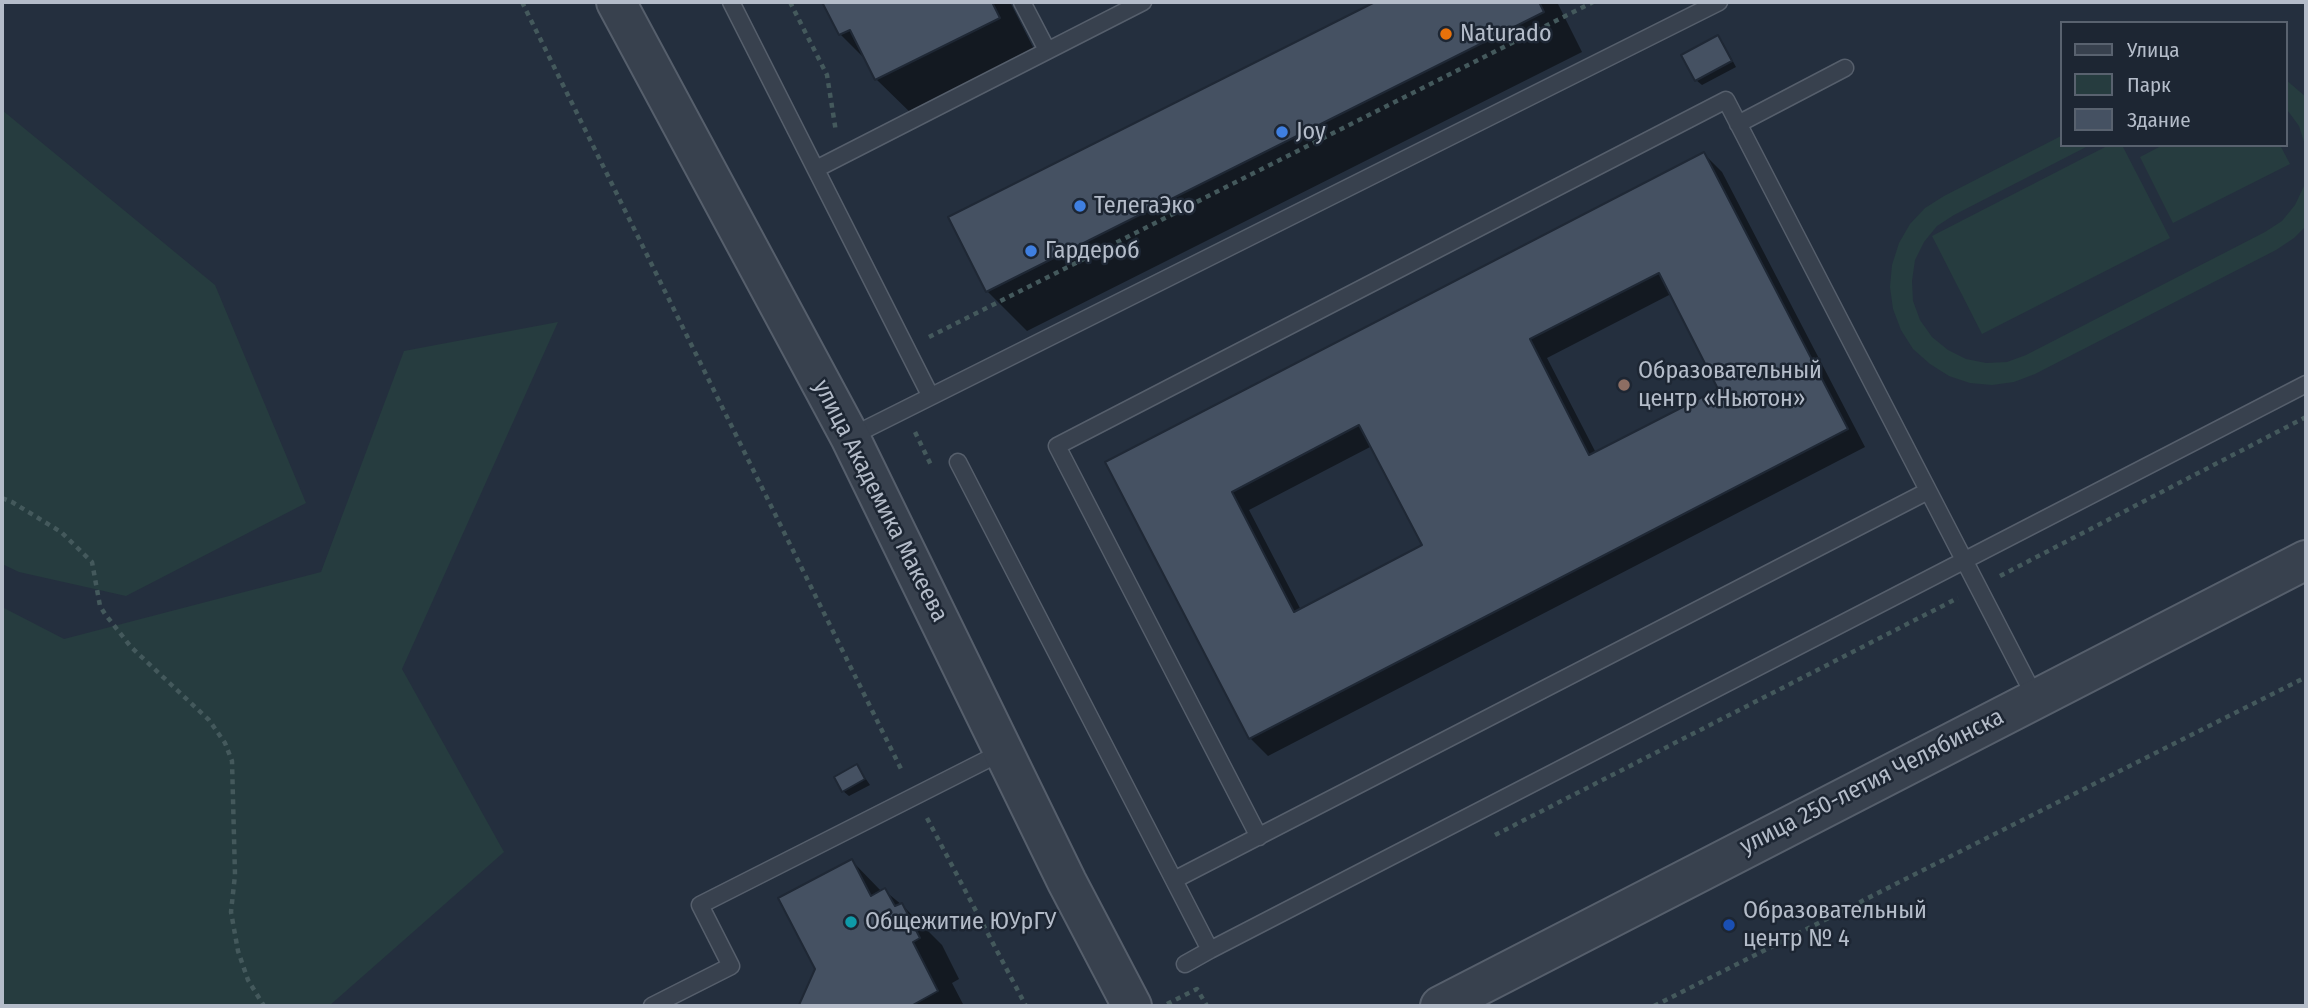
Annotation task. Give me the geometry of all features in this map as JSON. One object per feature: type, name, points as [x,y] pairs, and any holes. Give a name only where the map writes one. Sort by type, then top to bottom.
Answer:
[{"type":"street","name":"улица Академика Макеева","points":[[616,2],[850,437],[1066,882],[1132,1006]]},
{"type":"street","name":"улица 250-летия Челябинска","points":[[1440,1006],[2306,559]]},
{"type":"lane","points":[[731,2],[930,395]]},
{"type":"lane","points":[[1022,2],[1047,50]]},
{"type":"lane","points":[[817,169],[1143,2]]},
{"type":"lane","points":[[850,437],[1716,2]]},
{"type":"lane","points":[[1738,124],[1845,68]]},
{"type":"lane","points":[[1259,837],[1057,446],[1726,100],[2035,697]]},
{"type":"lane","points":[[1185,964],[2306,384]]},
{"type":"lane","points":[[958,462],[1210,950]]},
{"type":"lane","points":[[1174,880],[1928,491]]},
{"type":"lane","points":[[652,1006],[731,966],[700,905],[1004,751]]},
{"type":"path","points":[[522,2],[915,795],[1026,1006]]},
{"type":"path","points":[[917,369],[930,335],[1593,2]]},
{"type":"path","points":[[1495,836],[2306,417]]},
{"type":"path","points":[[2,498],[61,532],[92,562],[100,606],[105,614],[131,648],[209,720],[225,743],[233,772],[235,875],[231,912],[238,951],[248,979],[264,1006]]},
{"type":"path","points":[[1654,1006],[2306,677]]},
{"type":"path","points":[[1163,1006],[1198,989],[1206,1006]]},
{"type":"green space","points":[[2287,81],[2306,97],[2306,148],[2299,126],[2287,110]]},
{"type":"green space","points":[[2,110],[215,285],[306,503],[126,596],[19,572],[2,564]]},
{"type":"green space","points":[[2060,137],[2060,147],[2086,147],[1937,226],[1924,242],[1915,260],[1913,301],[1920,320],[1932,337],[1948,350],[1966,359],[1986,363],[2007,362],[2026,355],[2265,232],[2282,221],[2295,205],[2306,175],[2306,226],[2276,250],[2035,374],[2014,382],[1992,385],[1970,383],[1949,376],[1930,364],[1913,349],[1901,330],[1893,309],[1890,287],[1892,265],[1899,243],[1910,224],[1925,208]]},
{"type":"green space","points":[[2105,147],[2123,147],[2170,238],[1982,334],[1932,236]]},
{"type":"green space","points":[[2159,147],[2281,147],[2290,164],[2173,223],[2140,157]]},
{"type":"green space","points":[[558,322],[402,669],[504,852],[329,1006],[2,1006],[2,607],[64,639],[321,572],[404,351]]},
{"type":"building","points":[[822,2],[992,2],[1000,18],[875,80],[850,30],[839,35]]},
{"type":"building","points":[[1375,2],[1539,2],[1544,12],[986,292],[948,217]]},
{"type":"building","points":[[1718,35],[1732,61],[1695,81],[1681,55]]},
{"type":"building","points":[[1704,152],[1848,429],[1249,739],[1105,462]],"holes":[[[1659,273],[1718,389],[1589,455],[1530,339]],[[1359,425],[1422,545],[1294,612],[1232,492]]]},
{"type":"building","points":[[857,764],[865,779],[842,792],[834,777]]},
{"type":"building","name":"Общежитие ЮУрГУ","points":[[852,859],[871,896],[885,888],[895,906],[902,903],[920,938],[913,942],[938,991],[911,1006],[799,1005],[815,969],[778,898]]},
{"type":"place","name":"Naturado","points":[[1446,34]]},
{"type":"place","name":"Joy","points":[[1282,132]]},
{"type":"place","name":"ТелегаЭко","points":[[1080,206]]},
{"type":"place","name":"Гардероб","points":[[1031,251]]},
{"type":"place","name":"Образовательный центр «Ньютон»","points":[[1624,385]]},
{"type":"place","name":"Общежитие ЮУрГУ","points":[[851,922]]},
{"type":"place","name":"Образовательный центр № 4","points":[[1729,925]]}]
